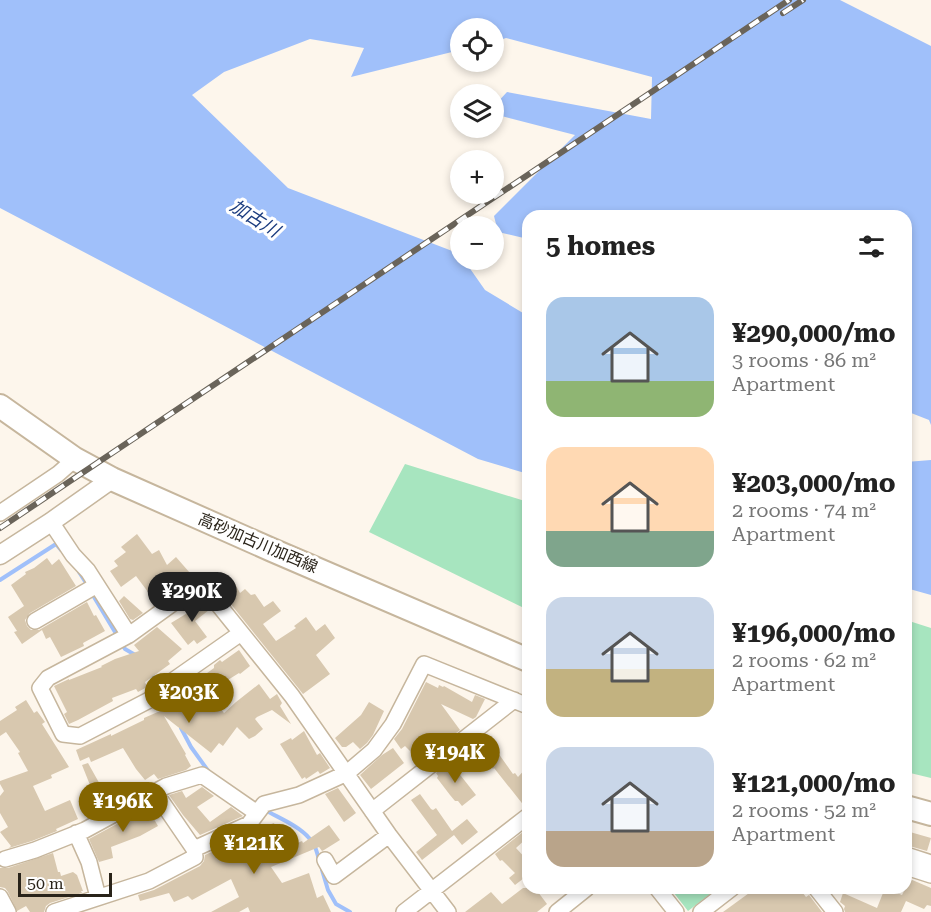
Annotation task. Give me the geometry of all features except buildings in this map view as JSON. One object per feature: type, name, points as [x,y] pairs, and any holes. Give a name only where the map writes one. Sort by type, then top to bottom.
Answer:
[{"type":"main road","name":"高砂加古川加西線","points":[[0,406],[75,459],[112,478],[272,550],[522,657]]},
{"type":"main road","points":[[912,809],[931,814]]},
{"type":"street","points":[[0,513],[58,474],[75,459]]},
{"type":"street","points":[[0,555],[112,478]]},
{"type":"street","points":[[51,522],[73,555],[88,571],[129,635]]},
{"type":"street","points":[[241,633],[171,682],[155,697],[80,736],[63,734],[40,688],[48,678],[129,635],[201,583],[292,696],[389,835],[448,912]]},
{"type":"street","points":[[35,621],[97,585]]},
{"type":"street","points":[[194,849],[249,824],[264,804],[299,795],[347,773],[374,750],[393,724],[424,663],[521,703]]},
{"type":"street","points":[[372,811],[521,703]]},
{"type":"street","points":[[2,855],[35,850],[76,833],[166,786],[202,775],[257,813]]},
{"type":"street","points":[[59,911],[150,881],[195,857],[194,849],[155,792]]},
{"type":"street","points":[[404,912],[522,821]]},
{"type":"street","points":[[76,833],[89,862],[98,897]]},
{"type":"street","points":[[325,860],[334,876],[389,835]]},
{"type":"street","points":[[912,857],[931,863]]},
{"type":"street","points":[[912,869],[931,875]]},
{"type":"street","points":[[557,912],[580,894]]},
{"type":"street","points":[[662,894],[676,912]]},
{"type":"street","points":[[701,912],[724,894]]},
{"type":"street","points":[[821,894],[835,912]]},
{"type":"street","points":[[0,897],[8,912]]},
{"type":"green space","points":[[405,464],[522,500],[522,607],[369,532]]},
{"type":"green space","points":[[912,622],[931,628],[931,778],[912,773]]},
{"type":"green space","points":[[675,894],[710,894],[688,911]]},
{"type":"water","name":"加古川","points":[[0,0],[840,0],[931,46],[931,425],[929,420],[912,413],[912,210],[522,210],[522,238],[504,233],[504,216],[494,216],[575,135],[504,117],[504,95],[507,92],[651,119],[652,77],[504,39],[504,18],[450,18],[450,52],[351,77],[364,48],[310,39],[224,72],[192,95],[288,188],[450,250],[450,270],[471,270],[485,290],[522,312],[522,472],[478,459],[0,208]]},
{"type":"water","points":[[931,460],[931,595],[912,590],[912,462]]},
{"type":"waterway","points":[[0,580],[56,544],[61,550]]},
{"type":"waterway","points":[[79,572],[88,586]]},
{"type":"waterway","points":[[91,592],[118,637]]},
{"type":"waterway","points":[[122,644],[125,649],[137,656]]},
{"type":"waterway","points":[[151,673],[159,687]]},
{"type":"waterway","points":[[163,693],[171,708]]},
{"type":"waterway","points":[[181,728],[209,772]]},
{"type":"waterway","points":[[265,810],[305,834],[314,845],[319,860]]},
{"type":"waterway","points":[[322,870],[328,890],[336,904],[350,912]]},
{"type":"railway","points":[[0,528],[789,0]]},
{"type":"railway","points":[[783,13],[803,0]]}]
